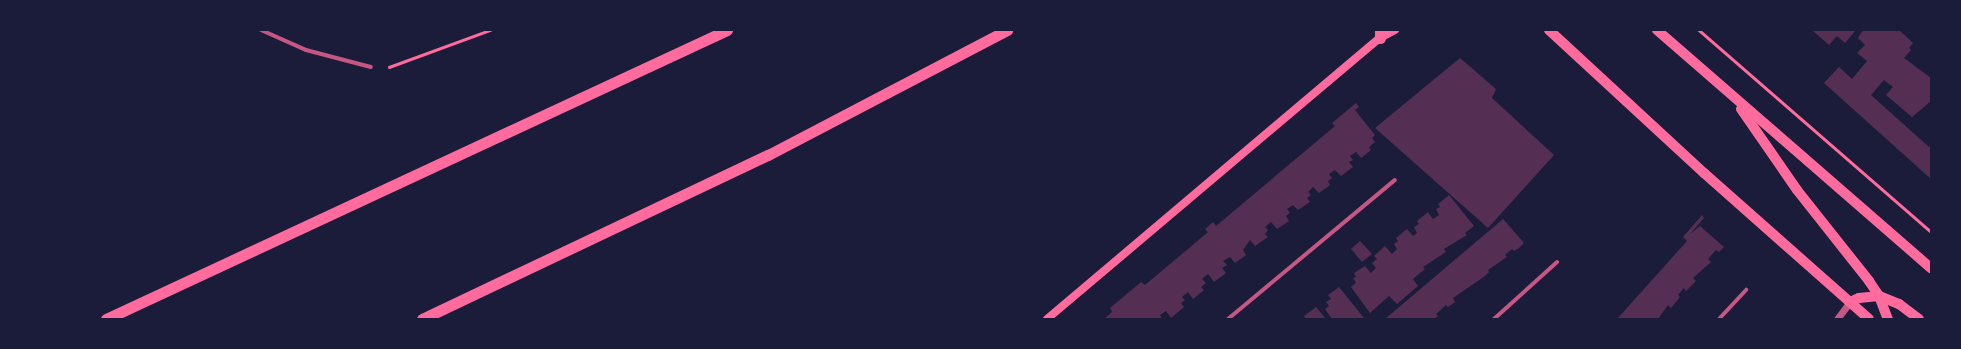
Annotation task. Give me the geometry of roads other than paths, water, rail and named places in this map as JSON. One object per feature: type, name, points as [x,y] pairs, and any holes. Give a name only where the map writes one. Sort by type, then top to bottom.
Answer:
[{"type":"highway","points":[[707,39],[720,30]]},
{"type":"highway","points":[[106,319],[727,30]]},
{"type":"highway","points":[[422,319],[768,155],[1007,30]]},
{"type":"main road","points":[[1047,319],[1380,34],[1395,30]]},
{"type":"main road","points":[[1549,30],[1704,173],[1869,319]]},
{"type":"main road","points":[[1657,30],[1733,98],[1930,265]]},
{"type":"main road","points":[[1733,98],[1797,190],[1854,260],[1879,296],[1888,319]]},
{"type":"main road","points":[[1850,302],[1859,298],[1879,296],[1899,304],[1919,319]]},
{"type":"street","points":[[261,30],[306,50],[371,67]]},
{"type":"street","points":[[1228,319],[1395,180]]},
{"type":"street","points":[[1494,319],[1558,262]]},
{"type":"street","points":[[1719,319],[1746,290]]},
{"type":"street","points":[[1837,319],[1850,302]]}]
